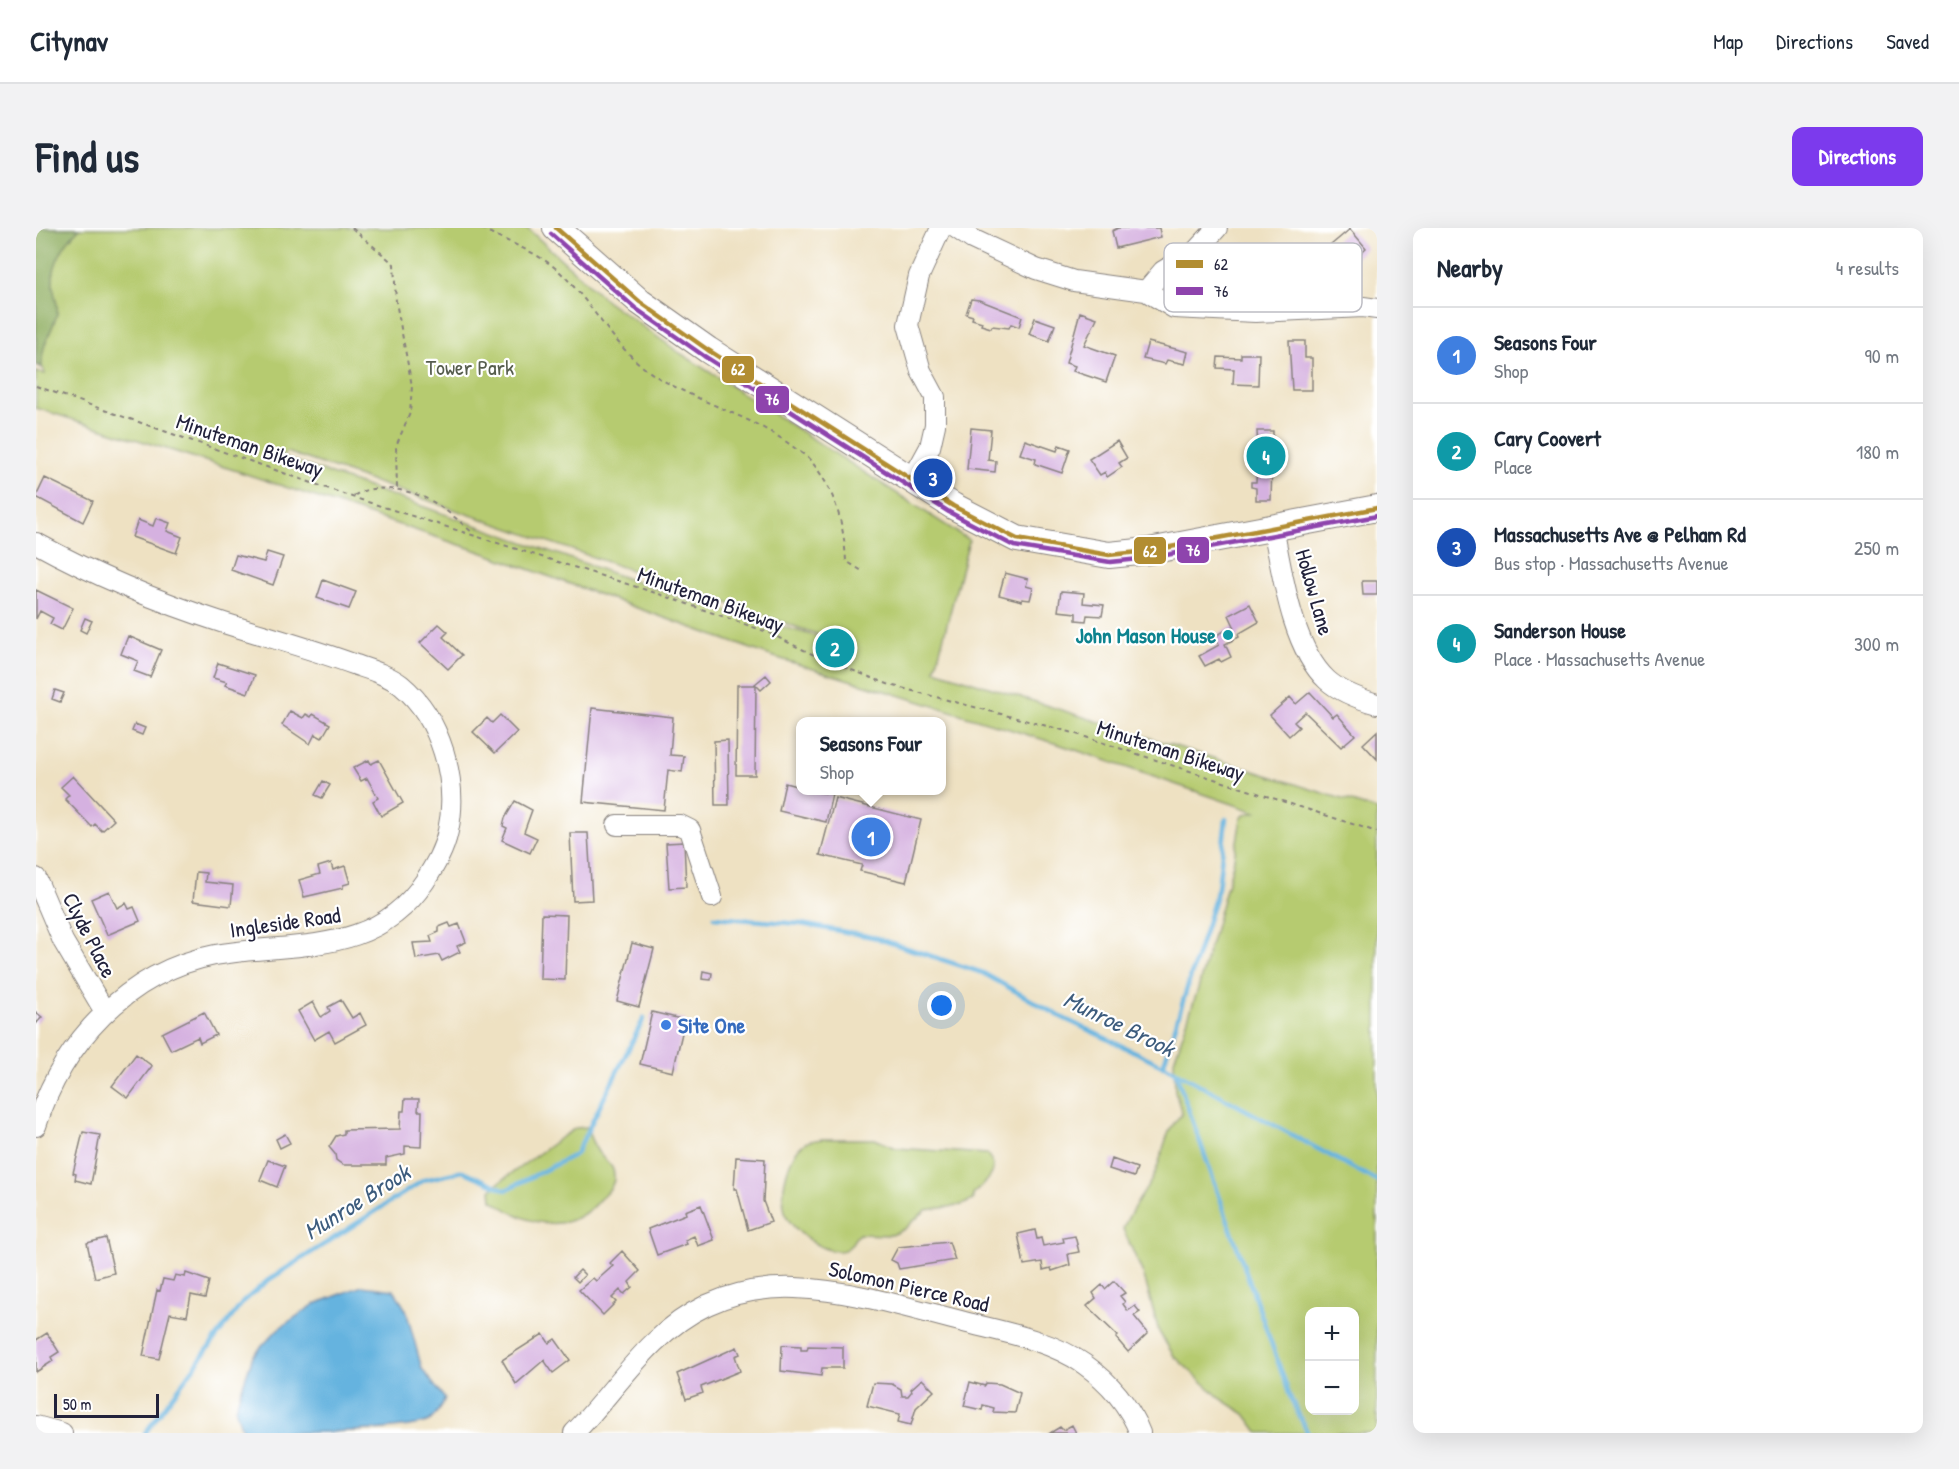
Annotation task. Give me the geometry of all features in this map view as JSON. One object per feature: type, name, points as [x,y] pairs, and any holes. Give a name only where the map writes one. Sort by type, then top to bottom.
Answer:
[{"type":"main road","points":[[556,228],[650,309],[708,350],[912,480],[999,532],[1017,539],[1109,555],[1149,551],[1377,508]]},
{"type":"street","points":[[912,480],[930,447],[935,425],[935,397],[921,371],[908,325],[919,276],[942,228]]},
{"type":"street","points":[[956,228],[972,239],[1046,272],[1074,281],[1146,291],[1164,302]]},
{"type":"street","points":[[1203,243],[1217,228]]},
{"type":"street","points":[[1146,291],[1164,270]]},
{"type":"street","points":[[1362,307],[1377,309]]},
{"type":"street","name":"Hollow Lane","points":[[1274,527],[1294,620],[1308,655],[1327,680],[1358,698],[1377,704]]},
{"type":"street","name":"Ingleside Road","points":[[36,543],[78,567],[168,604],[331,655],[379,673],[399,684],[429,717],[438,738],[451,805],[442,852],[419,889],[389,918],[350,938],[329,944],[213,955],[140,985],[105,1012],[70,1053],[40,1099],[36,1126]]},
{"type":"street","points":[[617,825],[680,825],[690,830],[712,897]]},
{"type":"street","name":"Clyde Place","points":[[36,878],[68,952],[105,1012]]},
{"type":"street","name":"Solomon Pierce Road","points":[[574,1433],[634,1361],[654,1341],[675,1325],[706,1306],[738,1293],[793,1288],[831,1290],[1007,1333],[1054,1348],[1083,1363],[1113,1389],[1140,1433]]},
{"type":"street","points":[[36,1426],[62,1433]]},
{"type":"path","points":[[352,228],[394,264],[396,302],[412,386],[410,413],[396,446],[397,490]]},
{"type":"path","points":[[482,228],[504,241],[542,256],[565,277],[600,323],[657,378],[768,428],[810,459],[833,496],[844,528],[846,561],[862,571]]},
{"type":"path","name":"Minuteman Bikeway","points":[[36,387],[352,497],[662,595],[767,632],[816,656],[890,685],[1070,732],[1377,832]]},
{"type":"path","points":[[352,497],[361,490],[414,492],[431,499],[476,535]]},
{"type":"green space","name":"Tower Park","points":[[36,228],[527,228],[607,301],[680,353],[969,540],[935,670],[1377,810],[1377,1433],[1259,1433],[1245,1414],[1220,1398],[1174,1356],[1159,1332],[1144,1276],[1123,1229],[1157,1169],[1171,1128],[1182,1114],[1175,1091],[1174,1060],[1198,989],[1233,864],[1241,819],[1245,814],[1256,812],[1064,746],[768,655],[481,552],[237,471],[36,408],[36,372],[45,374],[43,368],[36,365]],"holes":[[[287,452],[843,643],[682,598],[280,456]]]},
{"type":"green space","points":[[36,228],[80,228],[64,247],[54,270],[53,286],[57,311],[45,345],[42,367],[36,365]]},
{"type":"green space","points":[[587,1127],[598,1152],[613,1169],[614,1178],[609,1190],[587,1212],[561,1223],[547,1223],[519,1216],[492,1200],[491,1190],[497,1184],[563,1136],[576,1128]]},
{"type":"green space","points":[[823,1139],[875,1139],[896,1148],[987,1154],[993,1171],[987,1181],[973,1194],[973,1200],[962,1205],[926,1210],[904,1229],[891,1235],[859,1234],[848,1248],[840,1251],[831,1250],[811,1241],[794,1227],[785,1212],[783,1194],[789,1165],[799,1149],[805,1143]]},
{"type":"water","points":[[362,1286],[394,1290],[406,1310],[422,1369],[445,1399],[434,1417],[415,1425],[394,1428],[340,1432],[243,1433],[235,1408],[253,1356],[278,1329],[315,1304]]},
{"type":"building","points":[[1118,228],[1159,228],[1161,237],[1116,248],[1112,231]]},
{"type":"building","points":[[1350,229],[1362,243],[1333,243]]},
{"type":"building","points":[[971,299],[1022,317],[1019,327],[1011,324],[1009,328],[992,326],[991,328],[981,325],[982,322],[966,314]]},
{"type":"building","points":[[1080,312],[1097,318],[1084,345],[1115,356],[1106,382],[1073,371],[1075,366],[1066,363]]},
{"type":"building","points":[[1035,318],[1055,325],[1049,341],[1029,334]]},
{"type":"building","points":[[1289,341],[1305,341],[1305,358],[1312,358],[1312,390],[1292,390]]},
{"type":"building","points":[[1148,342],[1188,352],[1185,364],[1167,360],[1165,364],[1143,359]]},
{"type":"building","points":[[1241,354],[1259,354],[1258,385],[1233,384],[1234,369],[1217,368],[1218,357],[1241,358]]},
{"type":"building","points":[[971,428],[991,430],[988,460],[996,461],[995,472],[967,469]]},
{"type":"building","points":[[1257,431],[1273,431],[1271,500],[1256,500],[1256,488],[1251,487],[1251,482],[1256,482],[1257,466],[1259,466]]},
{"type":"building","points":[[1025,440],[1057,451],[1059,445],[1070,449],[1062,473],[1035,464],[1036,459],[1020,454]]},
{"type":"building","points":[[1117,441],[1127,458],[1119,463],[1122,467],[1107,477],[1105,472],[1100,475],[1089,459]]},
{"type":"building","points":[[45,478],[93,501],[83,522],[36,497]]},
{"type":"building","points":[[156,518],[170,523],[167,531],[182,537],[176,553],[132,537],[138,520],[153,526]]},
{"type":"building","points":[[267,552],[283,557],[273,585],[231,570],[236,555],[264,562]]},
{"type":"building","points":[[1005,573],[1028,579],[1026,586],[1033,588],[1030,600],[1022,599],[1022,601],[999,595]]},
{"type":"building","points":[[323,580],[356,592],[349,609],[317,598]]},
{"type":"building","points":[[1362,581],[1377,581],[1377,595],[1363,595]]},
{"type":"building","points":[[36,590],[73,608],[62,630],[50,624],[53,618],[40,611],[36,619]]},
{"type":"building","points":[[1061,591],[1084,593],[1083,603],[1104,605],[1102,616],[1087,615],[1086,621],[1076,620],[1076,613],[1058,611]]},
{"type":"building","name":"John Mason House","points":[[1250,604],[1259,622],[1225,644],[1231,657],[1221,662],[1219,659],[1205,666],[1199,656],[1219,645],[1215,636],[1234,626],[1229,615]]},
{"type":"building","points":[[85,618],[92,621],[86,633],[80,630]]},
{"type":"building","points":[[439,624],[448,632],[443,637],[462,655],[448,669],[420,643]]},
{"type":"building","points":[[128,636],[161,650],[150,677],[134,671],[138,661],[121,654]]},
{"type":"building","points":[[218,663],[255,675],[248,693],[225,685],[227,682],[213,678]]},
{"type":"building","points":[[766,675],[771,681],[761,690],[755,684]]},
{"type":"building","points":[[737,685],[756,685],[755,775],[736,775]]},
{"type":"building","points":[[55,690],[64,693],[60,702],[52,699]]},
{"type":"building","points":[[1310,692],[1333,717],[1337,714],[1355,735],[1341,747],[1305,712],[1294,722],[1299,727],[1289,736],[1270,715],[1290,697],[1296,704]]},
{"type":"building","points":[[592,708],[673,717],[670,755],[684,756],[682,772],[668,770],[664,810],[583,802]]},
{"type":"building","points":[[290,711],[303,718],[306,714],[311,717],[313,714],[330,724],[322,738],[315,734],[310,744],[282,725]]},
{"type":"building","points":[[500,715],[517,732],[495,753],[473,732],[487,718],[492,723]]},
{"type":"building","points":[[135,724],[145,728],[142,735],[132,731]]},
{"type":"building","points":[[1377,731],[1377,759],[1363,744]]},
{"type":"building","points":[[728,740],[729,805],[715,805],[714,741]]},
{"type":"building","points":[[369,760],[371,764],[379,760],[403,803],[381,816],[373,801],[378,798],[367,778],[361,781],[353,768]]},
{"type":"building","points":[[73,776],[114,820],[102,831],[95,824],[92,827],[65,799],[69,795],[61,787]]},
{"type":"building","points":[[323,781],[330,785],[322,798],[315,795]]},
{"type":"building","points":[[785,783],[796,786],[796,795],[832,795],[826,822],[779,811]]},
{"type":"building","points":[[835,798],[921,820],[906,882],[860,871],[862,865],[820,855]]},
{"type":"building","points":[[515,801],[532,810],[524,832],[537,838],[530,853],[502,840],[507,828],[503,826],[505,818]]},
{"type":"building","points":[[570,833],[588,833],[592,900],[573,901]]},
{"type":"building","points":[[684,842],[686,887],[669,888],[666,843]]},
{"type":"building","points":[[331,863],[333,870],[345,866],[350,883],[343,885],[343,888],[304,897],[299,880],[320,874],[318,867]]},
{"type":"building","points":[[196,872],[206,873],[205,882],[233,885],[231,906],[193,901]]},
{"type":"building","points":[[109,891],[117,908],[126,903],[129,909],[134,907],[140,921],[107,935],[91,899]]},
{"type":"building","points":[[542,914],[567,915],[565,980],[540,979]]},
{"type":"building","points":[[449,923],[451,927],[459,924],[466,942],[457,946],[460,952],[442,961],[439,955],[416,959],[413,943],[432,942],[430,936],[439,932],[439,927]]},
{"type":"building","points":[[632,943],[654,949],[639,1007],[617,1001]]},
{"type":"building","points":[[703,971],[712,973],[711,980],[702,979]]},
{"type":"building","points":[[341,1000],[352,1018],[360,1013],[366,1025],[335,1042],[329,1031],[314,1040],[298,1011],[313,1002],[321,1017],[330,1011],[328,1007]]},
{"type":"building","points":[[36,1012],[42,1017],[36,1024]]},
{"type":"building","points":[[204,1012],[216,1035],[200,1043],[198,1037],[171,1050],[162,1033]]},
{"type":"building","points":[[652,1012],[685,1020],[673,1072],[640,1064]]},
{"type":"building","points":[[136,1054],[152,1066],[128,1098],[112,1086]]},
{"type":"building","points":[[405,1099],[419,1099],[418,1111],[422,1111],[421,1147],[405,1146],[405,1154],[386,1158],[386,1165],[343,1165],[336,1160],[335,1154],[329,1147],[336,1136],[344,1134],[344,1130],[400,1129],[401,1111],[404,1111]]},
{"type":"building","points":[[83,1132],[100,1135],[91,1184],[75,1180],[76,1174],[73,1173]]},
{"type":"building","points":[[285,1134],[290,1143],[280,1148],[276,1139]]},
{"type":"building","points":[[736,1157],[765,1159],[763,1201],[771,1222],[748,1230],[737,1189],[734,1189]]},
{"type":"building","points":[[1112,1159],[1137,1168],[1134,1177],[1109,1169]]},
{"type":"building","points":[[268,1160],[285,1166],[277,1187],[260,1180]]},
{"type":"building","points":[[701,1205],[714,1240],[698,1246],[694,1236],[685,1240],[687,1244],[657,1255],[648,1229],[686,1214],[685,1211]]},
{"type":"building","points":[[1035,1230],[1037,1239],[1041,1238],[1043,1246],[1064,1242],[1063,1238],[1075,1236],[1079,1252],[1068,1254],[1070,1265],[1052,1271],[1051,1268],[1043,1270],[1042,1262],[1024,1265],[1018,1234]]},
{"type":"building","points":[[106,1238],[114,1273],[95,1278],[87,1243]]},
{"type":"building","points":[[949,1242],[955,1260],[899,1269],[897,1263],[891,1260],[898,1247]]},
{"type":"building","points":[[622,1251],[640,1271],[629,1282],[632,1287],[624,1294],[620,1290],[612,1298],[616,1302],[603,1315],[579,1290],[593,1278],[596,1281],[613,1266],[610,1263]]},
{"type":"building","points":[[580,1270],[585,1275],[578,1282],[573,1277]]},
{"type":"building","points":[[186,1273],[209,1281],[205,1298],[191,1295],[187,1316],[170,1313],[159,1359],[143,1356],[157,1290],[160,1291],[163,1279],[173,1281],[175,1275],[185,1277]]},
{"type":"building","points":[[1114,1281],[1125,1293],[1120,1296],[1125,1302],[1123,1304],[1128,1311],[1135,1306],[1140,1312],[1134,1316],[1148,1333],[1128,1352],[1116,1338],[1118,1336],[1087,1306],[1096,1298],[1093,1293],[1102,1285],[1105,1289]]},
{"type":"building","points":[[47,1333],[59,1352],[51,1357],[53,1361],[36,1372],[36,1340]]},
{"type":"building","points":[[543,1334],[549,1343],[555,1339],[570,1360],[553,1373],[544,1360],[516,1384],[502,1360]]},
{"type":"building","points":[[782,1345],[801,1346],[801,1350],[807,1350],[808,1346],[843,1347],[843,1368],[822,1368],[821,1376],[781,1371]]},
{"type":"building","points":[[737,1347],[740,1354],[735,1356],[740,1371],[701,1387],[703,1393],[686,1399],[677,1374]]},
{"type":"building","points":[[922,1379],[934,1391],[916,1408],[911,1425],[898,1422],[900,1414],[867,1406],[873,1383],[892,1384],[901,1389],[902,1396],[908,1396],[911,1389]]},
{"type":"building","points":[[970,1382],[985,1386],[986,1383],[1000,1384],[1020,1393],[1015,1413],[993,1412],[994,1408],[983,1405],[982,1410],[964,1406]]},
{"type":"building","points":[[1072,1425],[1076,1433],[1050,1433],[1060,1427],[1063,1430]]},
{"type":"waterway","points":[[1163,1066],[1218,888],[1226,819]]},
{"type":"waterway","name":"Munroe Brook","points":[[714,917],[801,924],[873,937],[983,973],[1063,1018],[1175,1071],[1291,1399],[1308,1433]]},
{"type":"waterway","name":"Munroe Brook","points":[[145,1433],[243,1302],[267,1281],[424,1180],[463,1171],[506,1190],[576,1154],[644,1018]]},
{"type":"waterway","points":[[1176,1072],[1377,1181]]},
{"type":"transit line","name":"62","points":[[556,228],[640,302],[708,350],[953,506],[1017,539],[1109,555],[1149,551],[1377,508]]},
{"type":"transit line","name":"76","points":[[551,234],[635,308],[704,356],[949,512],[1014,546],[1110,562],[1150,558],[1377,516]]},
{"type":"place","name":"Sanderson House","points":[[1266,456]]},
{"type":"place","name":"Massachusetts Ave @ Pelham Rd","points":[[933,478]]},
{"type":"place","name":"John Mason House","points":[[1228,635]]},
{"type":"place","name":"Cary Coovert","points":[[835,648]]},
{"type":"place","name":"Seasons Four","points":[[871,837]]},
{"type":"place","name":"Site One","points":[[666,1025]]}]
